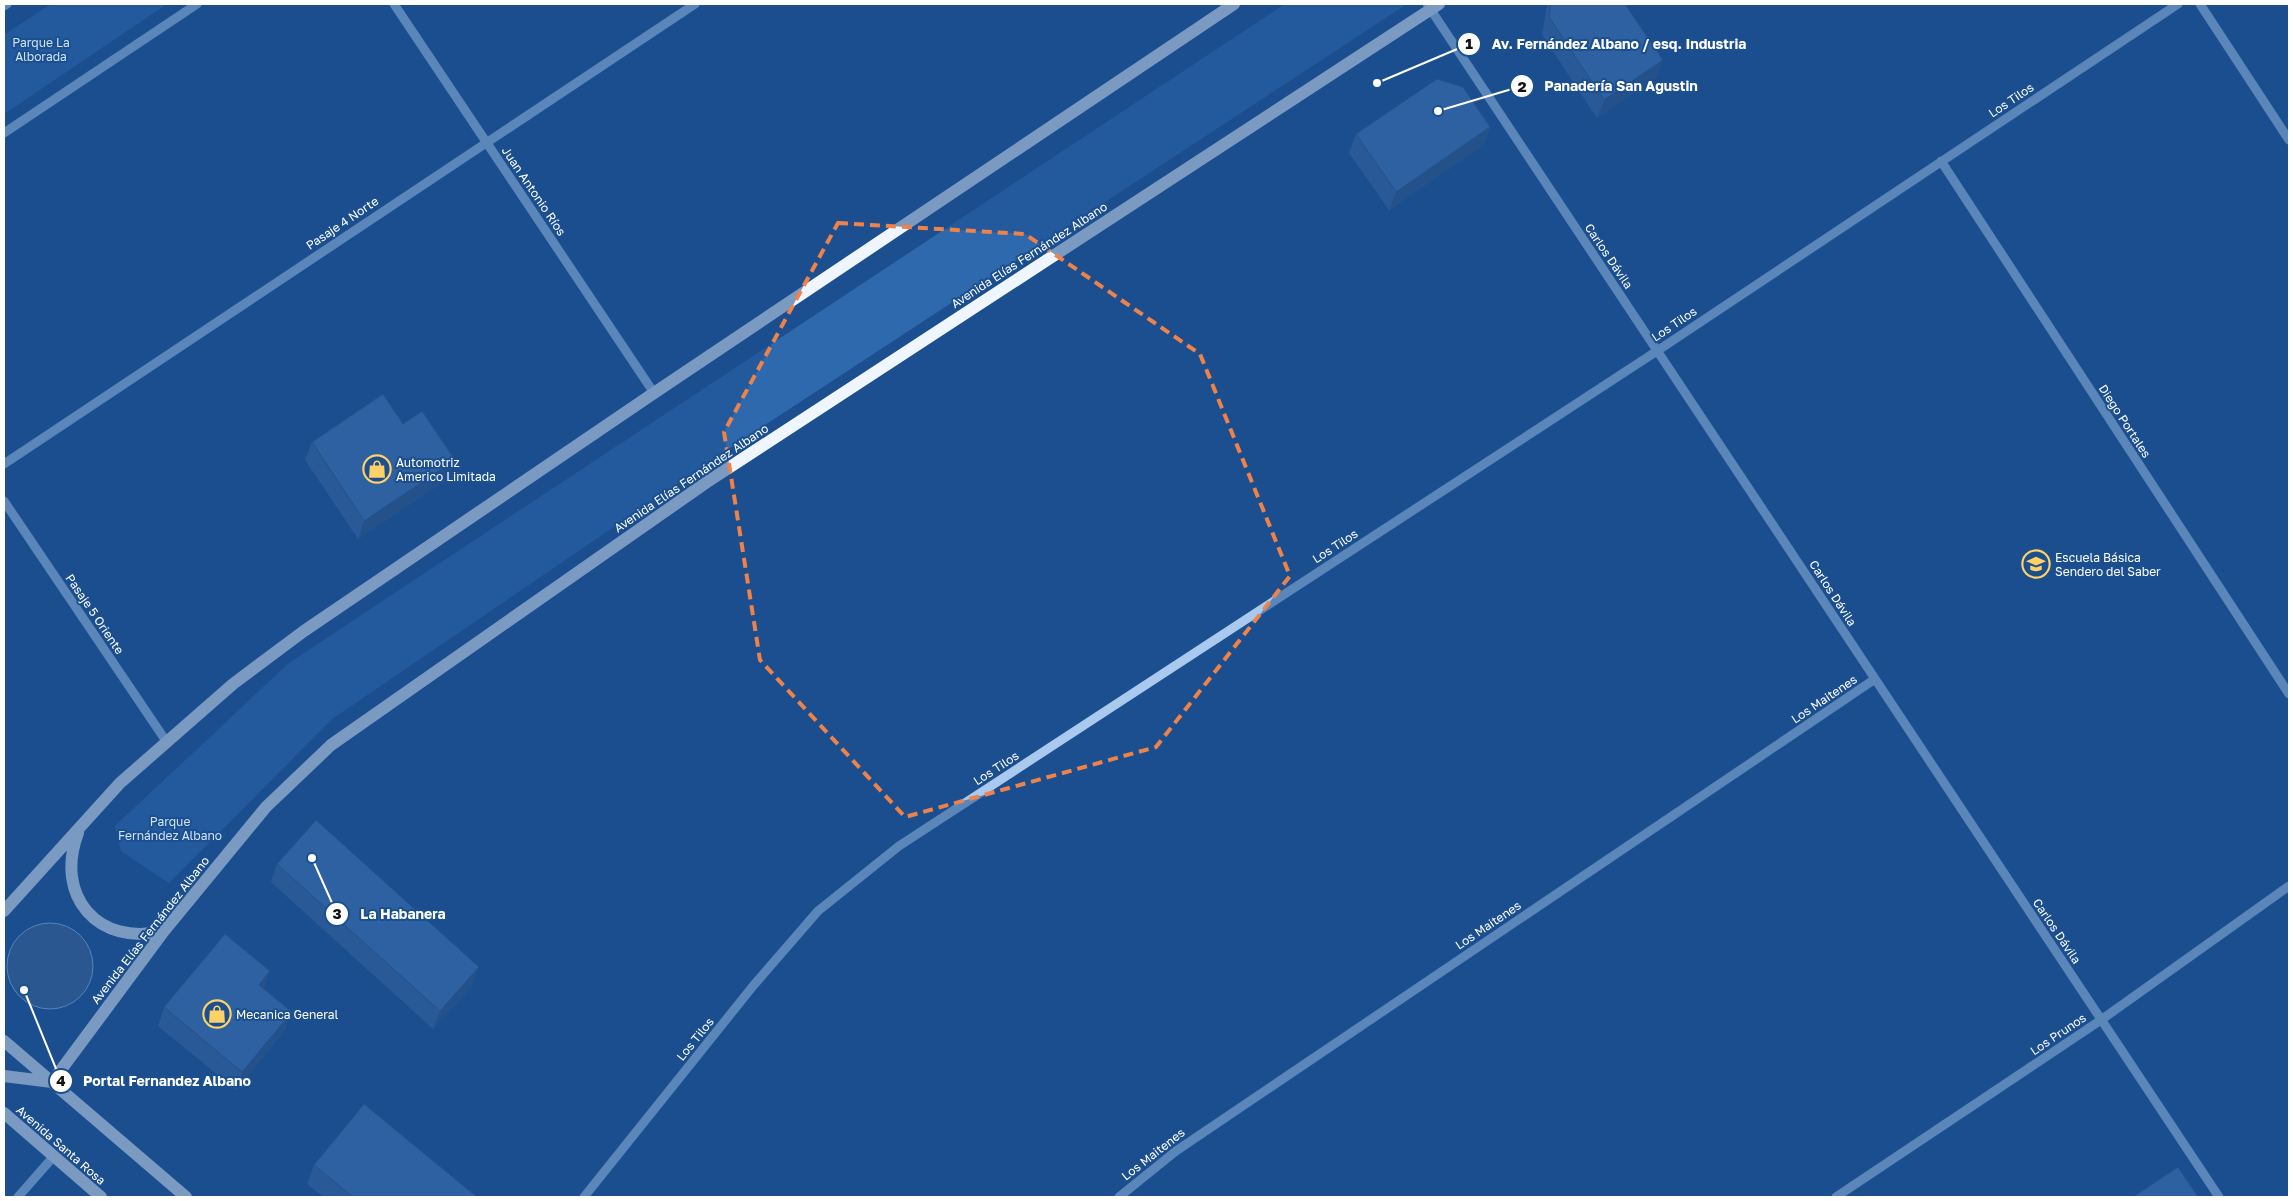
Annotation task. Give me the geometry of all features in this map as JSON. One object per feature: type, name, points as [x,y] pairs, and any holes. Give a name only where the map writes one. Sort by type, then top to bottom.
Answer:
[{"type":"main road","points":[[4,911],[120,783],[233,684],[304,631],[654,393],[1234,4]]},
{"type":"main road","name":"Avenida Elías Fernández Albano","points":[[52,1082],[164,931],[266,807],[331,745],[707,482],[1432,6]]},
{"type":"main road","points":[[80,828],[74,844],[71,875],[75,891],[82,904],[104,926],[118,932],[134,935],[164,931]]},
{"type":"main road","points":[[4,1041],[186,1197]]},
{"type":"main road","points":[[4,1076],[52,1082]]},
{"type":"main road","name":"Avenida Santa Rosa","points":[[4,1113],[101,1197]]},
{"type":"street","points":[[4,132],[197,4]]},
{"type":"street","name":"Juan Antonio Ríos","points":[[394,4],[654,393]]},
{"type":"street","name":"Pasaje 4 Norte","points":[[4,464],[695,4]]},
{"type":"street","name":"Los Tilos","points":[[584,1197],[753,986],[818,910],[899,846],[1657,351],[2178,4]]},
{"type":"street","points":[[2200,4],[2289,140]]},
{"type":"street","name":"Carlos Dávila","points":[[1432,6],[1657,351],[2219,1197]]},
{"type":"street","name":"Diego Portales","points":[[1941,161],[2289,694]]},
{"type":"street","name":"Pasaje 5 Oriente","points":[[4,500],[166,741]]},
{"type":"street","name":"Los Maitenes","points":[[1119,1197],[1176,1151],[1875,679]]},
{"type":"street","name":"Los Prunos","points":[[1836,1197],[2101,1020],[2289,886]]},
{"type":"street","points":[[18,1197],[54,1156]]},
{"type":"highlighted area","points":[[838,223],[1025,234],[1200,354],[1290,576],[1156,747],[905,817],[760,660],[724,432]]},
{"type":"green space","name":"Parque La Alborada","points":[[51,4],[167,4],[4,114],[4,35]]},
{"type":"green space","name":"Parque Fernández Albano","points":[[1285,4],[1407,4],[721,454],[332,719],[169,883],[121,851],[115,826],[289,663]]},
{"type":"shaded area","points":[[50,923],[74,930],[86,942],[93,966],[86,990],[74,1002],[50,1009],[26,1002],[14,990],[7,966],[14,942],[26,930]]},
{"type":"building","points":[[1551,4],[1625,4],[1663,60],[1604,100],[1549,17]]},
{"type":"building","points":[[1437,79],[1463,87],[1490,127],[1396,192],[1356,134]]},
{"type":"building","name":"Automotriz Americo Limitada","points":[[383,394],[403,424],[422,411],[455,460],[364,521],[312,442]]},
{"type":"building","points":[[316,820],[479,967],[440,1011],[277,864]]},
{"type":"building","name":"Mecanica General","points":[[225,934],[270,971],[259,985],[292,1012],[242,1072],[164,1007]]},
{"type":"building","points":[[364,1104],[477,1197],[353,1197],[314,1165]]},
{"type":"building","points":[[2178,1167],[2198,1197],[2133,1197]]},
{"type":"place","name":"Av. Fernández Albano / esq. Industria","points":[[1377,83]]},
{"type":"place","name":"Panadería San Agustin","points":[[1438,111]]},
{"type":"place","name":"Automotriz Americo Limitada","points":[[377,469]]},
{"type":"place","name":"Escuela Básica Sendero del Saber","points":[[2036,564]]},
{"type":"place","name":"La Habanera","points":[[312,858]]},
{"type":"place","name":"Portal Fernandez Albano","points":[[24,990]]},
{"type":"place","name":"Mecanica General","points":[[217,1014]]}]
